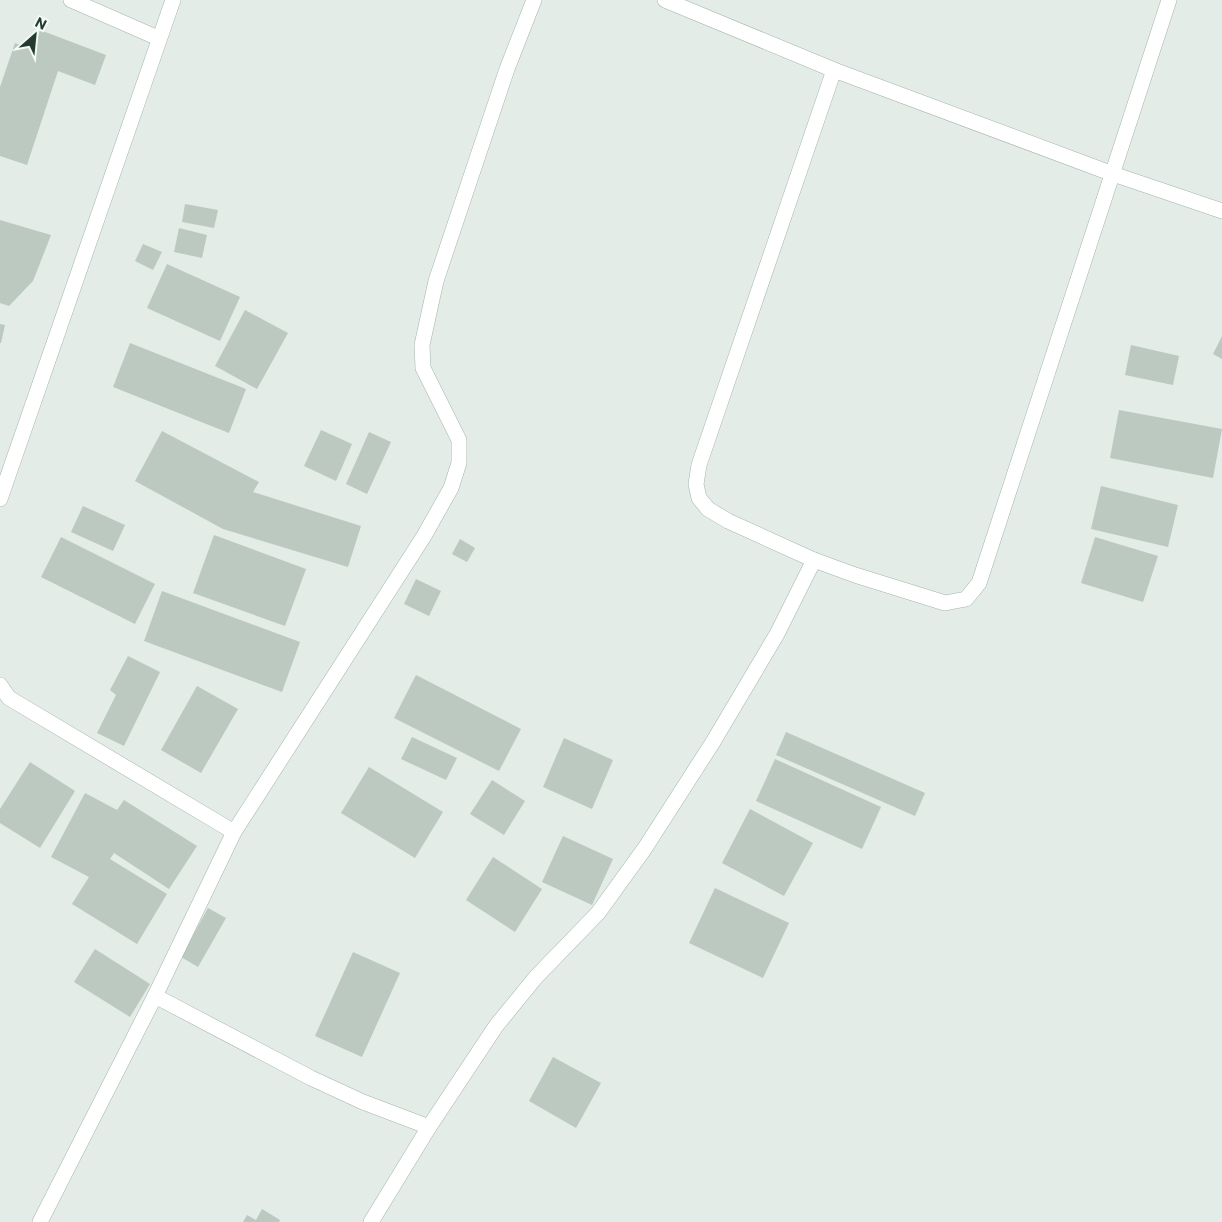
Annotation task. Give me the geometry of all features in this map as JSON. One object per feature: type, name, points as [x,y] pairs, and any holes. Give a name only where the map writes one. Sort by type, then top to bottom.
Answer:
[{"type":"street","points":[[71,0],[158,38]]},
{"type":"street","points":[[0,498],[158,38],[173,0]]},
{"type":"street","points":[[40,1222],[155,996],[234,832],[424,536],[450,488],[459,463],[459,440],[423,368],[422,345],[436,281],[507,69],[534,0]]},
{"type":"street","points":[[665,0],[834,70],[1113,174],[1222,211]]},
{"type":"street","points":[[834,70],[699,465],[696,484],[699,498],[708,509],[728,521],[814,560],[945,604],[966,598],[980,583],[1113,174],[1147,62],[1169,0]]},
{"type":"street","points":[[372,1222],[429,1127],[496,1026],[536,977],[598,913],[645,848],[713,742],[768,651],[814,560]]},
{"type":"street","points":[[0,685],[9,698],[234,832]]},
{"type":"street","points":[[155,996],[310,1078],[362,1102],[429,1127]]},
{"type":"building","points":[[40,30],[106,55],[95,85],[58,71],[27,165],[0,156],[0,87],[15,43],[33,50]]},
{"type":"building","points":[[185,204],[218,210],[214,228],[182,222]]},
{"type":"building","points":[[0,220],[51,235],[33,281],[9,306],[0,303]]},
{"type":"building","points":[[179,228],[207,235],[202,258],[174,252]]},
{"type":"building","points":[[143,244],[162,252],[153,270],[135,261]]},
{"type":"building","points":[[167,264],[240,297],[220,341],[147,308]]},
{"type":"building","points":[[245,310],[288,333],[257,389],[215,366]]},
{"type":"building","points":[[0,324],[5,325],[1,343],[0,343]]},
{"type":"building","points":[[1222,336],[1222,359],[1213,354]]},
{"type":"building","points":[[130,343],[246,389],[229,433],[113,387]]},
{"type":"building","points":[[1131,345],[1179,356],[1173,385],[1125,375]]},
{"type":"building","points":[[1119,410],[1222,429],[1213,478],[1110,458]]},
{"type":"building","points":[[321,430],[352,444],[336,481],[304,466]]},
{"type":"building","points":[[162,431],[259,482],[253,492],[361,526],[348,567],[223,529],[135,481]]},
{"type":"building","points":[[369,432],[391,442],[367,494],[346,484]]},
{"type":"building","points":[[1101,486],[1178,505],[1168,547],[1091,529]]},
{"type":"building","points":[[83,506],[125,525],[113,551],[71,532]]},
{"type":"building","points":[[214,535],[306,569],[285,626],[193,593]]},
{"type":"building","points":[[61,537],[155,584],[135,624],[41,577]]},
{"type":"building","points":[[1095,537],[1158,556],[1143,602],[1081,583]]},
{"type":"building","points":[[460,539],[475,548],[467,562],[452,554]]},
{"type":"building","points":[[416,579],[441,591],[429,616],[404,604]]},
{"type":"building","points":[[162,591],[300,642],[282,692],[144,641]]},
{"type":"building","points":[[128,656],[160,672],[124,746],[97,733],[116,695],[110,690]]},
{"type":"building","points":[[416,675],[521,729],[499,771],[394,718]]},
{"type":"building","points":[[197,686],[238,709],[201,773],[161,750]]},
{"type":"building","points":[[786,732],[925,793],[915,816],[776,755]]},
{"type":"building","points":[[412,737],[457,758],[446,780],[401,759]]},
{"type":"building","points":[[564,738],[613,760],[592,809],[543,787]]},
{"type":"building","points":[[775,759],[881,807],[862,849],[756,801]]},
{"type":"building","points":[[30,762],[75,791],[40,848],[0,823],[0,809]]},
{"type":"building","points":[[369,767],[443,812],[415,858],[341,813]]},
{"type":"building","points":[[492,780],[525,801],[504,835],[470,814]]},
{"type":"building","points":[[85,793],[117,810],[124,800],[197,846],[169,889],[114,853],[110,859],[167,894],[137,944],[72,904],[89,877],[51,857]]},
{"type":"building","points":[[750,809],[813,843],[784,896],[722,863]]},
{"type":"building","points":[[563,836],[613,859],[592,905],[542,882]]},
{"type":"building","points":[[493,857],[542,889],[515,932],[466,900]]},
{"type":"building","points":[[715,888],[789,923],[763,978],[689,943]]},
{"type":"building","points":[[208,908],[226,918],[198,967],[181,957]]},
{"type":"building","points":[[95,949],[150,984],[130,1017],[74,982]]},
{"type":"building","points":[[353,952],[400,973],[362,1057],[315,1036]]},
{"type":"building","points":[[553,1057],[601,1083],[576,1128],[529,1101]]},
{"type":"building","points":[[262,1209],[280,1220],[279,1222],[243,1222],[247,1215],[256,1220]]}]
